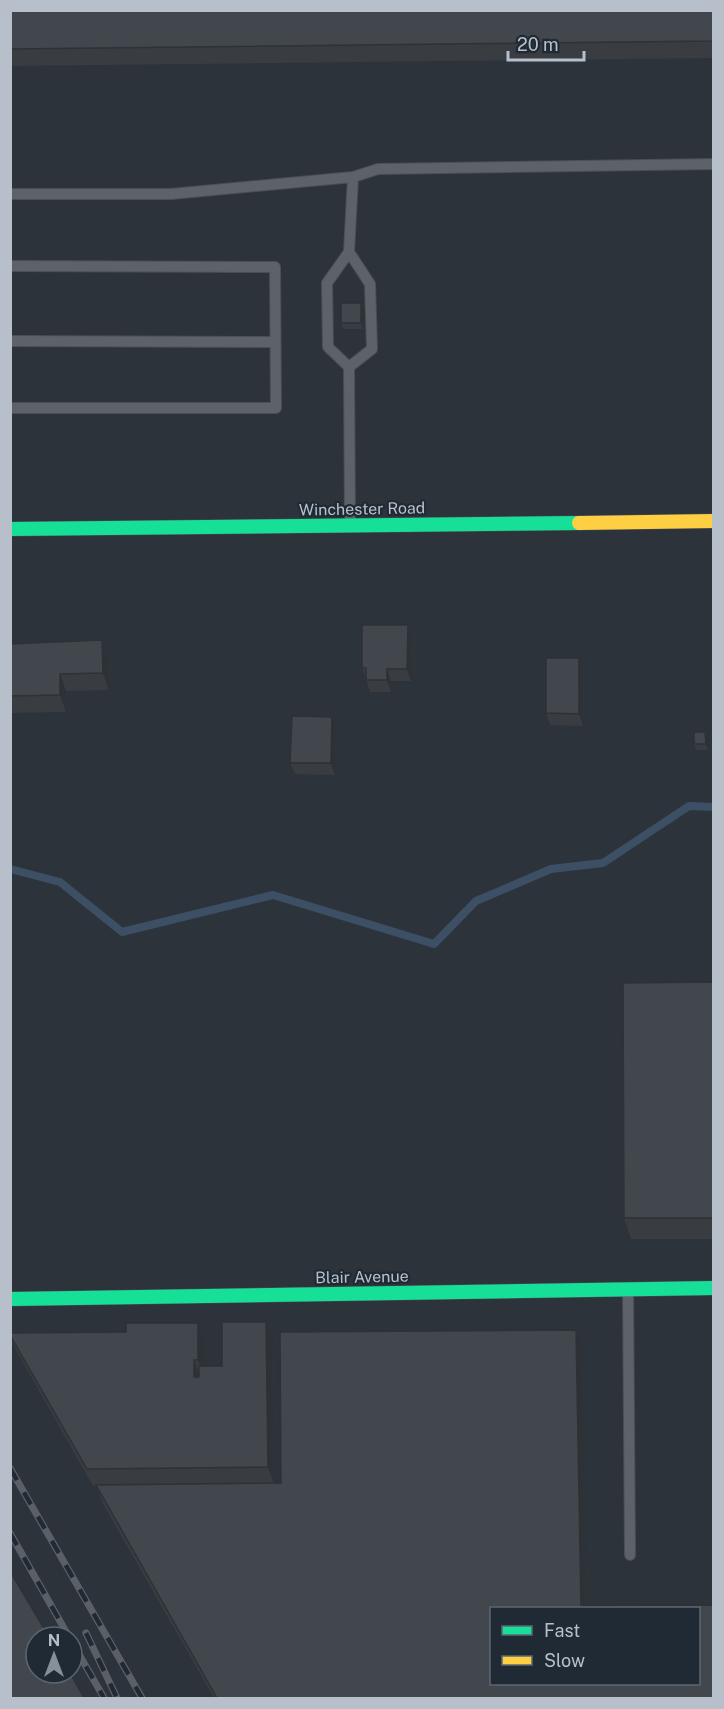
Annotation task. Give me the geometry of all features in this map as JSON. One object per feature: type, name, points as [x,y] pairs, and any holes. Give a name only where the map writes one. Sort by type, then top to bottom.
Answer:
[{"type":"main road","name":"Winchester Road","points":[[10,529],[714,521]]},
{"type":"main road","name":"Blair Avenue","points":[[10,1299],[714,1288]]},
{"type":"lane","points":[[10,194],[171,194],[353,177],[378,169],[714,164]]},
{"type":"lane","points":[[350,525],[349,367],[328,347],[327,283],[350,252],[353,177]]},
{"type":"lane","points":[[349,367],[372,349],[370,284],[350,252]]},
{"type":"lane","points":[[10,266],[275,267],[276,408],[10,408]]},
{"type":"lane","points":[[10,341],[275,342]]},
{"type":"lane","points":[[628,1289],[630,1555]]},
{"type":"building","points":[[10,10],[714,10],[714,41],[10,49]]},
{"type":"building","points":[[341,303],[361,303],[361,323],[341,323]]},
{"type":"building","points":[[362,625],[408,625],[407,669],[387,669],[387,680],[366,680],[366,668],[362,667]]},
{"type":"building","points":[[102,640],[103,673],[60,674],[60,695],[10,696],[10,644]]},
{"type":"building","points":[[546,658],[579,658],[579,714],[546,713]]},
{"type":"building","points":[[292,716],[332,717],[331,763],[290,763]]},
{"type":"building","points":[[694,732],[705,732],[706,744],[694,744]]},
{"type":"building","points":[[714,982],[714,1218],[624,1218],[623,983]]},
{"type":"building","points":[[222,1322],[266,1322],[268,1467],[87,1469],[10,1335],[10,1333],[126,1332],[126,1323],[198,1323],[198,1360],[194,1360],[194,1377],[199,1377],[199,1366],[222,1366]]},
{"type":"building","points":[[576,1330],[581,1606],[714,1605],[714,1698],[217,1698],[96,1485],[281,1483],[280,1332]]},
{"type":"building","points":[[10,1571],[42,1625],[24,1625],[24,1685],[77,1685],[84,1698],[10,1698]]},
{"type":"waterway","points":[[10,869],[60,882],[122,932],[273,895],[434,944],[476,901],[551,869],[603,863],[689,806],[714,807]]},
{"type":"railway","points":[[10,1468],[142,1698]]},
{"type":"railway","points":[[10,1533],[62,1625]]},
{"type":"railway","points":[[86,1633],[117,1698]]},
{"type":"railway","points":[[84,1663],[104,1698]]},
{"type":"traffic: fast","points":[[10,529],[579,523]]},
{"type":"traffic: fast","points":[[10,1299],[714,1288]]},
{"type":"traffic: slow","points":[[579,523],[714,521]]}]
